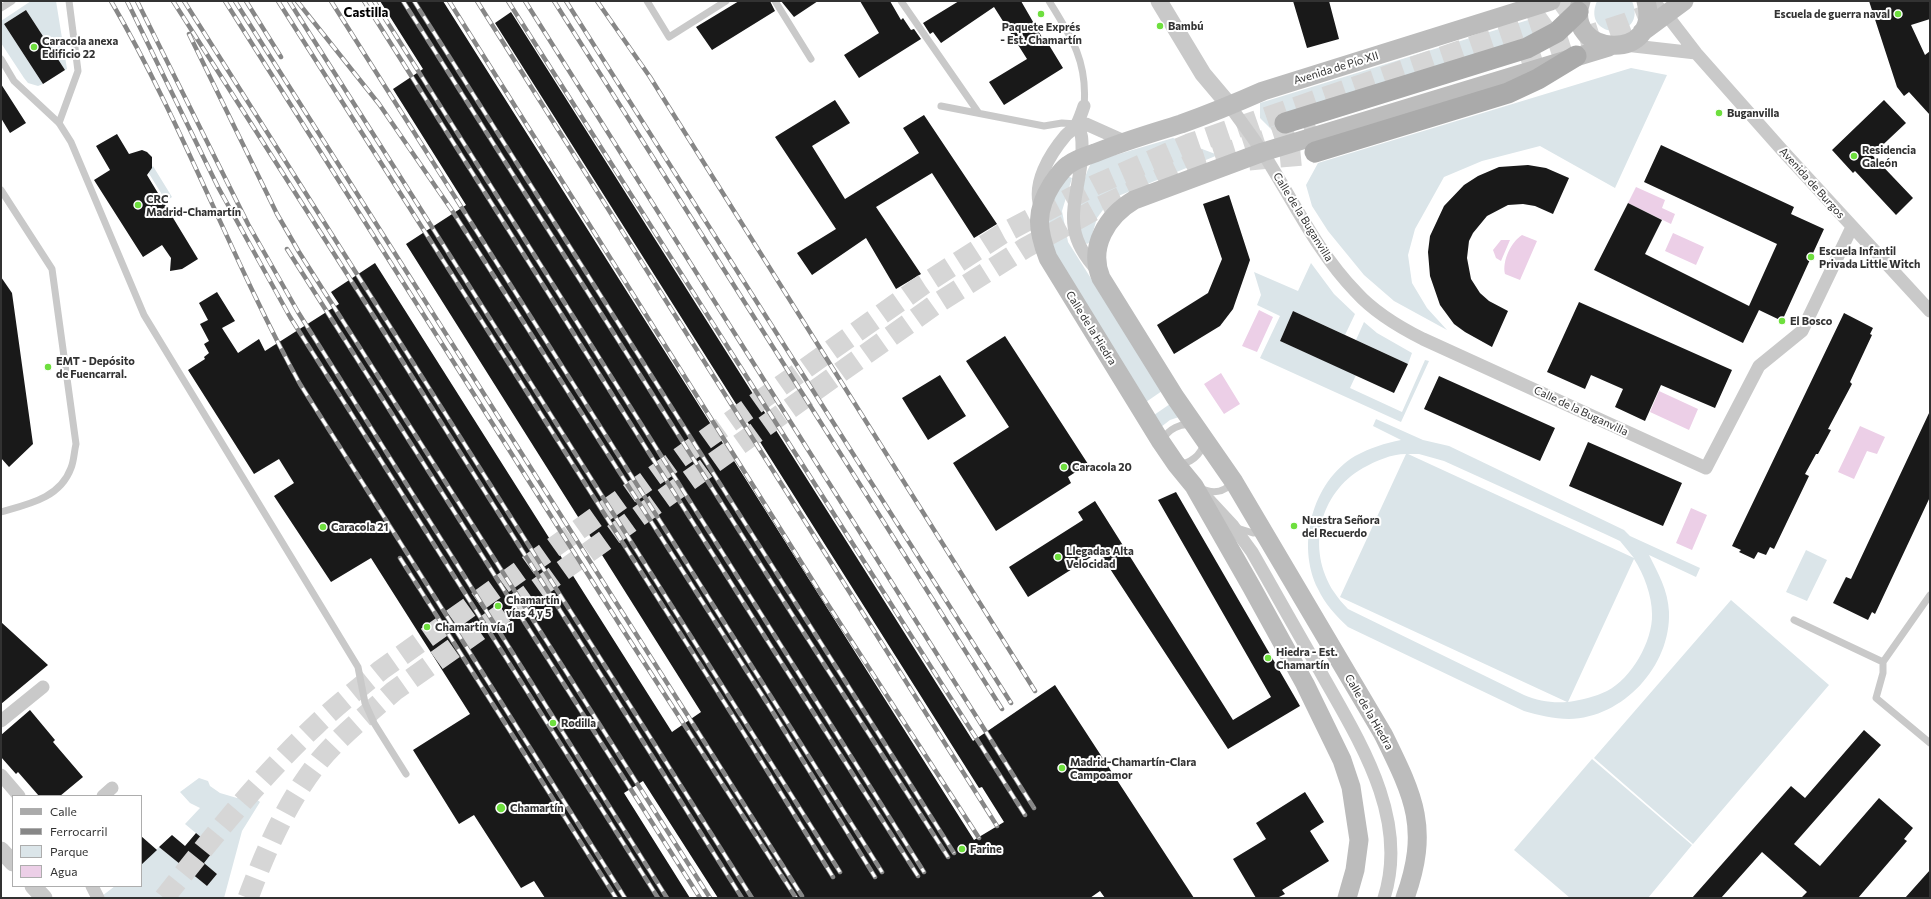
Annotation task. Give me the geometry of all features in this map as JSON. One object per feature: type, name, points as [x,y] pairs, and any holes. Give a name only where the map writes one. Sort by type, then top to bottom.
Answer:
[{"type":"main road","name":"Avenida de Pío XII","points":[[1124,141],[1182,124],[1230,106],[1263,91],[1551,1]]},
{"type":"main road","points":[[1642,32],[1647,21],[1648,9],[1646,1]]},
{"type":"main road","points":[[1263,152],[1504,80],[1576,56],[1617,46],[1634,40],[1642,32],[1684,1]]},
{"type":"main road","points":[[1580,7],[1582,27],[1589,36],[1598,43],[1617,46]]},
{"type":"main road","points":[[1285,123],[1527,48],[1557,32],[1580,7]]},
{"type":"main road","points":[[1315,152],[1508,93],[1538,79],[1576,56]]},
{"type":"main road","name":"Calle de la Hiedra","points":[[1124,141],[1081,158],[1069,165],[1057,177],[1044,198],[1041,209],[1039,225],[1042,242],[1048,258],[1161,442],[1176,464],[1194,486],[1251,586],[1328,730],[1351,787],[1360,840],[1355,870],[1347,898]]},
{"type":"main road","name":"Calle de la Hiedra","points":[[1263,152],[1134,200],[1122,207],[1107,223],[1101,236],[1096,260],[1098,271],[1105,285],[1169,388],[1234,482],[1383,734],[1410,795],[1416,816],[1418,836],[1416,861],[1405,898]]},
{"type":"street","points":[[1159,1],[1203,74],[1230,106],[1263,152]]},
{"type":"street","name":"Avenida de Burgos","points":[[1652,1],[1666,14],[1696,53],[1852,227],[1930,311]]},
{"type":"street","points":[[1617,46],[1696,53]]},
{"type":"street","name":"Calle de la Hiedra","points":[[1041,209],[1037,194],[1039,182],[1053,154],[1066,135],[1077,124],[1084,106]]},
{"type":"street","name":"Calle de la Hiedra","points":[[1077,124],[1082,135],[1079,182],[1074,199],[1073,230],[1080,247],[1098,271]]},
{"type":"street","points":[[1077,124],[1086,124],[1124,141]]},
{"type":"street","name":"Calle de la Buganvilla","points":[[1263,152],[1315,240],[1338,271],[1356,293],[1388,319],[1423,339],[1706,468],[1759,366],[1802,331],[1852,227]]},
{"type":"street","name":"Calle de la Hiedra","points":[[1194,486],[1233,526],[1252,552],[1353,730],[1382,795],[1388,817],[1390,844],[1389,883],[1384,898]]},
{"type":"street","points":[[1,721],[43,687]]},
{"type":"street","points":[[1,776],[18,795]]},
{"type":"street","points":[[1,850],[12,863]]},
{"type":"street","points":[[34,887],[44,898]]},
{"type":"street","points":[[92,887],[98,898]]},
{"type":"lane","points":[[1,8],[12,1]]},
{"type":"lane","points":[[59,122],[78,70],[69,1]]},
{"type":"lane","points":[[647,1],[669,37],[726,1]]},
{"type":"lane","points":[[775,1],[811,59]]},
{"type":"lane","points":[[901,1],[978,112]]},
{"type":"lane","points":[[1049,1],[1069,34],[1080,58],[1085,78],[1084,106]]},
{"type":"lane","points":[[1,59],[14,80],[59,122],[71,142],[144,315],[358,667],[364,703],[374,723],[406,774]]},
{"type":"lane","points":[[941,106],[1044,126],[1062,123],[1077,124]]},
{"type":"lane","points":[[1,190],[52,269],[76,444],[71,468],[60,487],[41,501],[1,512]]},
{"type":"lane","points":[[1161,442],[1172,429],[1181,425],[1200,432],[1204,446],[1196,457],[1183,464],[1176,464]]},
{"type":"lane","points":[[1194,486],[1208,492],[1219,492],[1228,488],[1234,482]]},
{"type":"lane","points":[[1233,526],[1254,533],[1264,532]]},
{"type":"lane","points":[[1930,595],[1883,662],[1883,673],[1876,698],[1930,743]]},
{"type":"lane","points":[[1794,620],[1883,662]]},
{"type":"green space","points":[[31,1],[56,1],[67,69],[65,70],[26,10],[4,24],[43,84],[38,86],[28,83],[1,43],[1,21]]},
{"type":"green space","points":[[1597,1],[1632,1],[1635,14],[1631,24],[1624,29],[1614,31],[1605,29],[1598,24],[1594,14]]},
{"type":"green space","points":[[1541,16],[1547,18],[1546,26],[1535,38],[1283,130],[1272,130],[1260,118],[1260,103]]},
{"type":"green space","points":[[1631,68],[1667,75],[1615,188],[1540,146],[1482,161],[1444,177],[1415,229],[1408,255],[1412,283],[1427,308],[1447,330],[1394,301],[1364,275],[1328,231],[1312,206],[1306,185],[1318,163]]},
{"type":"green space","points":[[1173,138],[1218,155],[1111,199],[1097,218],[1090,242],[1087,244],[1082,238],[1079,229],[1078,217],[1079,204],[1085,179],[1092,162]]},
{"type":"green space","points":[[153,166],[172,197],[166,201],[148,172]]},
{"type":"green space","points":[[1067,176],[1072,178],[1062,211],[1068,242],[1162,391],[1146,402],[1054,256],[1047,225],[1054,197]]},
{"type":"green space","points":[[1311,263],[1334,294],[1355,314],[1345,335],[1293,311],[1280,341],[1356,375],[1350,388],[1402,412],[1425,360],[1429,361],[1401,422],[1260,358],[1280,316],[1257,305],[1261,295],[1254,272],[1298,291]]},
{"type":"green space","points":[[1364,322],[1377,333],[1412,353],[1408,364],[1356,340]]},
{"type":"green space","points":[[1170,404],[1179,417],[1170,420],[1161,427],[1154,415]]},
{"type":"green space","points":[[1376,419],[1423,440],[1449,446],[1624,530],[1630,536],[1700,568],[1696,577],[1649,555],[1665,589],[1669,612],[1667,632],[1662,651],[1652,669],[1640,685],[1625,699],[1608,709],[1589,716],[1569,719],[1546,716],[1524,711],[1348,627],[1327,605],[1318,589],[1312,572],[1308,553],[1309,534],[1312,516],[1319,498],[1328,482],[1340,467],[1355,456],[1366,451],[1383,444],[1401,440],[1373,426]],"holes":[[[1406,454],[1340,597],[1567,702],[1545,701],[1524,695],[1348,609],[1334,592],[1325,575],[1319,540],[1327,507],[1336,492],[1348,479],[1363,468],[1384,458]],[[1408,454],[1419,454],[1444,461],[1605,534],[1620,541],[1634,558]],[[1634,559],[1647,585],[1652,607],[1651,625],[1645,647],[1632,668],[1616,685],[1598,695],[1568,702]]]},
{"type":"green space","points":[[1806,550],[1827,560],[1807,601],[1786,592]]},
{"type":"green space","points":[[1731,600],[1829,685],[1693,844],[1594,758]]},
{"type":"green space","points":[[1592,759],[1692,845],[1648,898],[1570,898],[1514,850]]},
{"type":"green space","points":[[199,778],[208,781],[210,786],[220,793],[237,798],[244,789],[260,802],[242,831],[224,898],[103,898],[102,896],[114,887],[142,887],[142,863],[159,847],[207,886],[217,874],[204,863],[215,849],[185,824],[200,808],[190,803],[180,792]]},
{"type":"water","points":[[1636,187],[1665,200],[1662,208],[1675,214],[1671,224],[1628,203]]},
{"type":"water","points":[[1673,233],[1704,247],[1696,265],[1665,251]]},
{"type":"water","points":[[1522,235],[1537,241],[1520,280],[1505,274],[1504,269],[1508,252],[1514,242]]},
{"type":"water","points":[[1501,240],[1510,240],[1501,261],[1496,258],[1493,250]]},
{"type":"water","points":[[1259,310],[1273,317],[1257,352],[1242,346]]},
{"type":"water","points":[[1221,373],[1240,404],[1224,414],[1204,384]]},
{"type":"water","points":[[1659,391],[1698,409],[1689,430],[1650,412]]},
{"type":"water","points":[[1860,426],[1885,437],[1877,454],[1867,451],[1854,479],[1838,472]]},
{"type":"water","points":[[1691,508],[1707,515],[1692,550],[1676,543]]},
{"type":"building","points":[[380,1],[443,1],[974,840],[1004,822],[982,787],[979,788],[495,23],[511,12],[973,741],[1055,685],[1194,898],[1105,898],[1100,891],[1090,898],[718,898],[643,781],[624,793],[690,898],[545,898],[534,881],[521,888],[474,815],[459,824],[413,750],[470,714],[371,558],[331,582],[274,496],[294,483],[279,459],[254,474],[188,370],[205,359],[204,357],[209,353],[204,344],[209,341],[200,324],[208,320],[199,303],[217,292],[235,321],[222,328],[238,353],[259,339],[265,351],[339,304],[331,292],[375,263],[672,732],[701,712],[406,244],[466,205],[393,89],[423,69]]},
{"type":"building","points":[[739,1],[770,1],[775,11],[712,50],[696,27]]},
{"type":"building","points":[[781,1],[818,1],[794,17]]},
{"type":"building","points":[[860,1],[890,1],[901,20],[903,18],[911,30],[914,29],[921,39],[859,78],[844,55],[879,33]]},
{"type":"building","points":[[959,1],[1021,1],[1047,46],[1049,45],[1063,68],[1004,105],[989,82],[1027,59],[994,7],[941,43],[933,32],[930,34],[923,23]]},
{"type":"building","points":[[1293,1],[1329,1],[1339,39],[1307,48]]},
{"type":"building","points":[[1869,1],[1930,1],[1930,19],[1911,25],[1925,55],[1930,51],[1930,115],[1909,92],[1904,96],[1897,87]]},
{"type":"building","name":"Caracola anexa Edificio 22","points":[[26,10],[65,70],[43,84],[4,24]]},
{"type":"building","points":[[1,84],[26,123],[10,133],[1,118]]},
{"type":"building","points":[[835,100],[850,123],[812,146],[845,199],[919,153],[903,128],[924,115],[997,224],[974,238],[932,173],[876,207],[921,274],[896,289],[866,238],[812,275],[797,253],[836,229],[775,137]]},
{"type":"building","name":"Residencia Galeón","points":[[1884,100],[1906,123],[1872,155],[1913,198],[1896,215],[1855,171],[1853,173],[1832,150]]},
{"type":"building","name":"CRC Madrid-Chamartín","points":[[117,134],[129,154],[142,150],[147,152],[152,157],[152,168],[147,175],[198,259],[182,269],[170,271],[171,258],[162,245],[143,257],[94,180],[110,170],[96,146]]},
{"type":"building","points":[[1661,145],[1794,207],[1791,214],[1824,229],[1782,321],[1759,310],[1743,343],[1594,270],[1628,203],[1662,220],[1645,254],[1749,306],[1777,244],[1644,182]]},
{"type":"building","points":[[1528,165],[1546,168],[1569,178],[1553,214],[1535,206],[1523,204],[1508,205],[1487,216],[1473,233],[1469,241],[1467,258],[1471,279],[1480,293],[1489,301],[1508,311],[1492,347],[1454,324],[1440,305],[1430,276],[1428,252],[1430,236],[1444,206],[1464,185],[1478,176],[1499,167]]},
{"type":"building","points":[[1229,195],[1250,260],[1233,309],[1220,326],[1174,354],[1157,325],[1208,293],[1222,259],[1203,204]]},
{"type":"building","points":[[1,277],[12,293],[33,444],[9,467],[1,458]]},
{"type":"building","points":[[1579,302],[1732,370],[1715,408],[1661,385],[1645,421],[1615,407],[1623,389],[1591,375],[1585,389],[1547,372]]},
{"type":"building","points":[[1293,311],[1408,364],[1394,393],[1280,341]]},
{"type":"building","points":[[1844,313],[1873,328],[1870,334],[1872,335],[1850,382],[1852,384],[1828,429],[1831,430],[1805,474],[1809,476],[1774,549],[1770,547],[1766,555],[1758,552],[1754,559],[1739,552],[1741,550],[1732,546]]},
{"type":"building","points":[[1005,336],[1088,464],[1068,477],[1071,483],[996,531],[953,463],[1009,427],[966,361]]},
{"type":"building","points":[[940,375],[966,416],[928,440],[902,398]]},
{"type":"building","points":[[1439,376],[1555,428],[1540,461],[1424,409]]},
{"type":"building","points":[[1930,411],[1930,497],[1875,614],[1872,612],[1868,620],[1833,603],[1846,577],[1851,579]]},
{"type":"building","points":[[1588,442],[1682,483],[1663,526],[1569,486]]},
{"type":"building","points":[[1176,492],[1300,706],[1228,749],[1099,552],[1028,597],[1009,567],[1083,520],[1078,512],[1095,501],[1233,720],[1271,697],[1158,500]]},
{"type":"building","points":[[1,622],[48,665],[1,704]]},
{"type":"building","points":[[30,710],[55,740],[53,742],[83,777],[61,795],[38,795],[18,772],[16,774],[1,757],[1,735]]},
{"type":"building","points":[[1864,730],[1881,745],[1794,844],[1820,866],[1879,798],[1913,828],[1904,839],[1907,841],[1858,898],[1801,898],[1807,892],[1762,852],[1721,898],[1692,898],[1791,786],[1805,798]]},
{"type":"building","points":[[1305,792],[1324,822],[1310,831],[1329,861],[1282,890],[1285,894],[1277,898],[1256,898],[1233,859],[1266,839],[1256,823]]},
{"type":"building","points":[[196,833],[215,849],[204,863],[217,874],[207,886],[159,847],[172,835],[185,846]]},
{"type":"building","points":[[142,837],[157,850],[142,864]]},
{"type":"building","points":[[1930,870],[1930,898],[1905,898]]},
{"type":"tunnel","points":[[164,898],[237,808],[275,766],[324,718],[381,670],[924,284],[1002,234],[1095,185],[1189,144],[1541,23],[1571,1]]},
{"type":"tunnel","points":[[1520,58],[1627,23],[1665,8]]},
{"type":"tunnel","points":[[248,898],[278,826],[297,792],[308,776],[320,760],[337,742],[394,691],[936,304],[1025,248],[1098,208],[1191,164],[1315,124]]},
{"type":"tunnel","points":[[1249,160],[1303,155],[1315,152]]},
{"type":"railway","points":[[111,1],[161,95],[251,289],[300,384],[625,898]]},
{"type":"railway","points":[[127,1],[218,187],[290,317],[658,898]]},
{"type":"railway","points":[[137,1],[248,224],[298,312],[667,898]]},
{"type":"railway","points":[[173,1],[742,898]]},
{"type":"railway","points":[[184,1],[752,898]]},
{"type":"railway","points":[[225,1],[625,633],[796,898]]},
{"type":"railway","points":[[235,1],[802,896]]},
{"type":"railway","points":[[246,1],[281,57]]},
{"type":"railway","points":[[278,1],[738,724],[833,877]]},
{"type":"railway","points":[[289,1],[840,872]]},
{"type":"railway","points":[[297,1],[379,104],[453,212],[769,706],[875,877]]},
{"type":"railway","points":[[331,1],[882,872]]},
{"type":"railway","points":[[364,1],[767,640],[918,876]]},
{"type":"railway","points":[[374,1],[924,872]]},
{"type":"railway","points":[[403,1],[795,619],[948,857]]},
{"type":"railway","points":[[414,1],[954,853]]},
{"type":"railway","points":[[449,1],[823,597],[979,838]]},
{"type":"railway","points":[[477,1],[997,826]]},
{"type":"railway","points":[[508,1],[1025,815]]},
{"type":"railway","points":[[525,1],[1034,808]]},
{"type":"railway","points":[[554,1],[1002,709]]},
{"type":"railway","points":[[566,1],[1011,703]]},
{"type":"railway","points":[[597,1],[650,77],[1035,691]]},
{"type":"railway","points":[[189,34],[277,214],[299,252],[710,898]]},
{"type":"railway","points":[[287,249],[700,898]]},
{"type":"railway","points":[[400,558],[616,898]]},
{"type":"place","name":"Paquete Exprés - Est. Chamartín","points":[[1041,14]]},
{"type":"place","name":"Escuela de guerra naval","points":[[1898,14]]},
{"type":"place","name":"Bambú","points":[[1160,26]]},
{"type":"place","name":"Caracola anexa Edificio 22","points":[[34,47]]},
{"type":"place","name":"Buganvilla","points":[[1719,113]]},
{"type":"place","name":"Residencia Galeón","points":[[1854,156]]},
{"type":"place","name":"CRC Madrid-Chamartín","points":[[138,205]]},
{"type":"place","name":"Escuela Infantil Privada Little Witch","points":[[1811,257]]},
{"type":"place","name":"El Bosco","points":[[1782,321]]},
{"type":"place","name":"EMT - Depósito de Fuencarral.","points":[[48,367]]},
{"type":"place","name":"Caracola 20","points":[[1064,467]]},
{"type":"place","name":"Nuestra Señora del Recuerdo","points":[[1294,526]]},
{"type":"place","name":"Caracola 21","points":[[323,527]]},
{"type":"place","name":"Llegadas Alta Velocidad","points":[[1058,557]]},
{"type":"place","name":"Chamartín vías 4 y 5","points":[[498,606]]},
{"type":"place","name":"Chamartín vía 1","points":[[427,627]]},
{"type":"place","name":"Hiedra - Est. Chamartín","points":[[1268,658]]},
{"type":"place","name":"Rodilla","points":[[553,723]]},
{"type":"place","name":"Madrid-Chamartín-Clara Campoamor","points":[[1062,768]]},
{"type":"place","name":"Chamartín","points":[[501,808]]},
{"type":"place","name":"Farine","points":[[962,849]]},
{"type":"district","name":"Castilla","points":[[366,13]]}]
